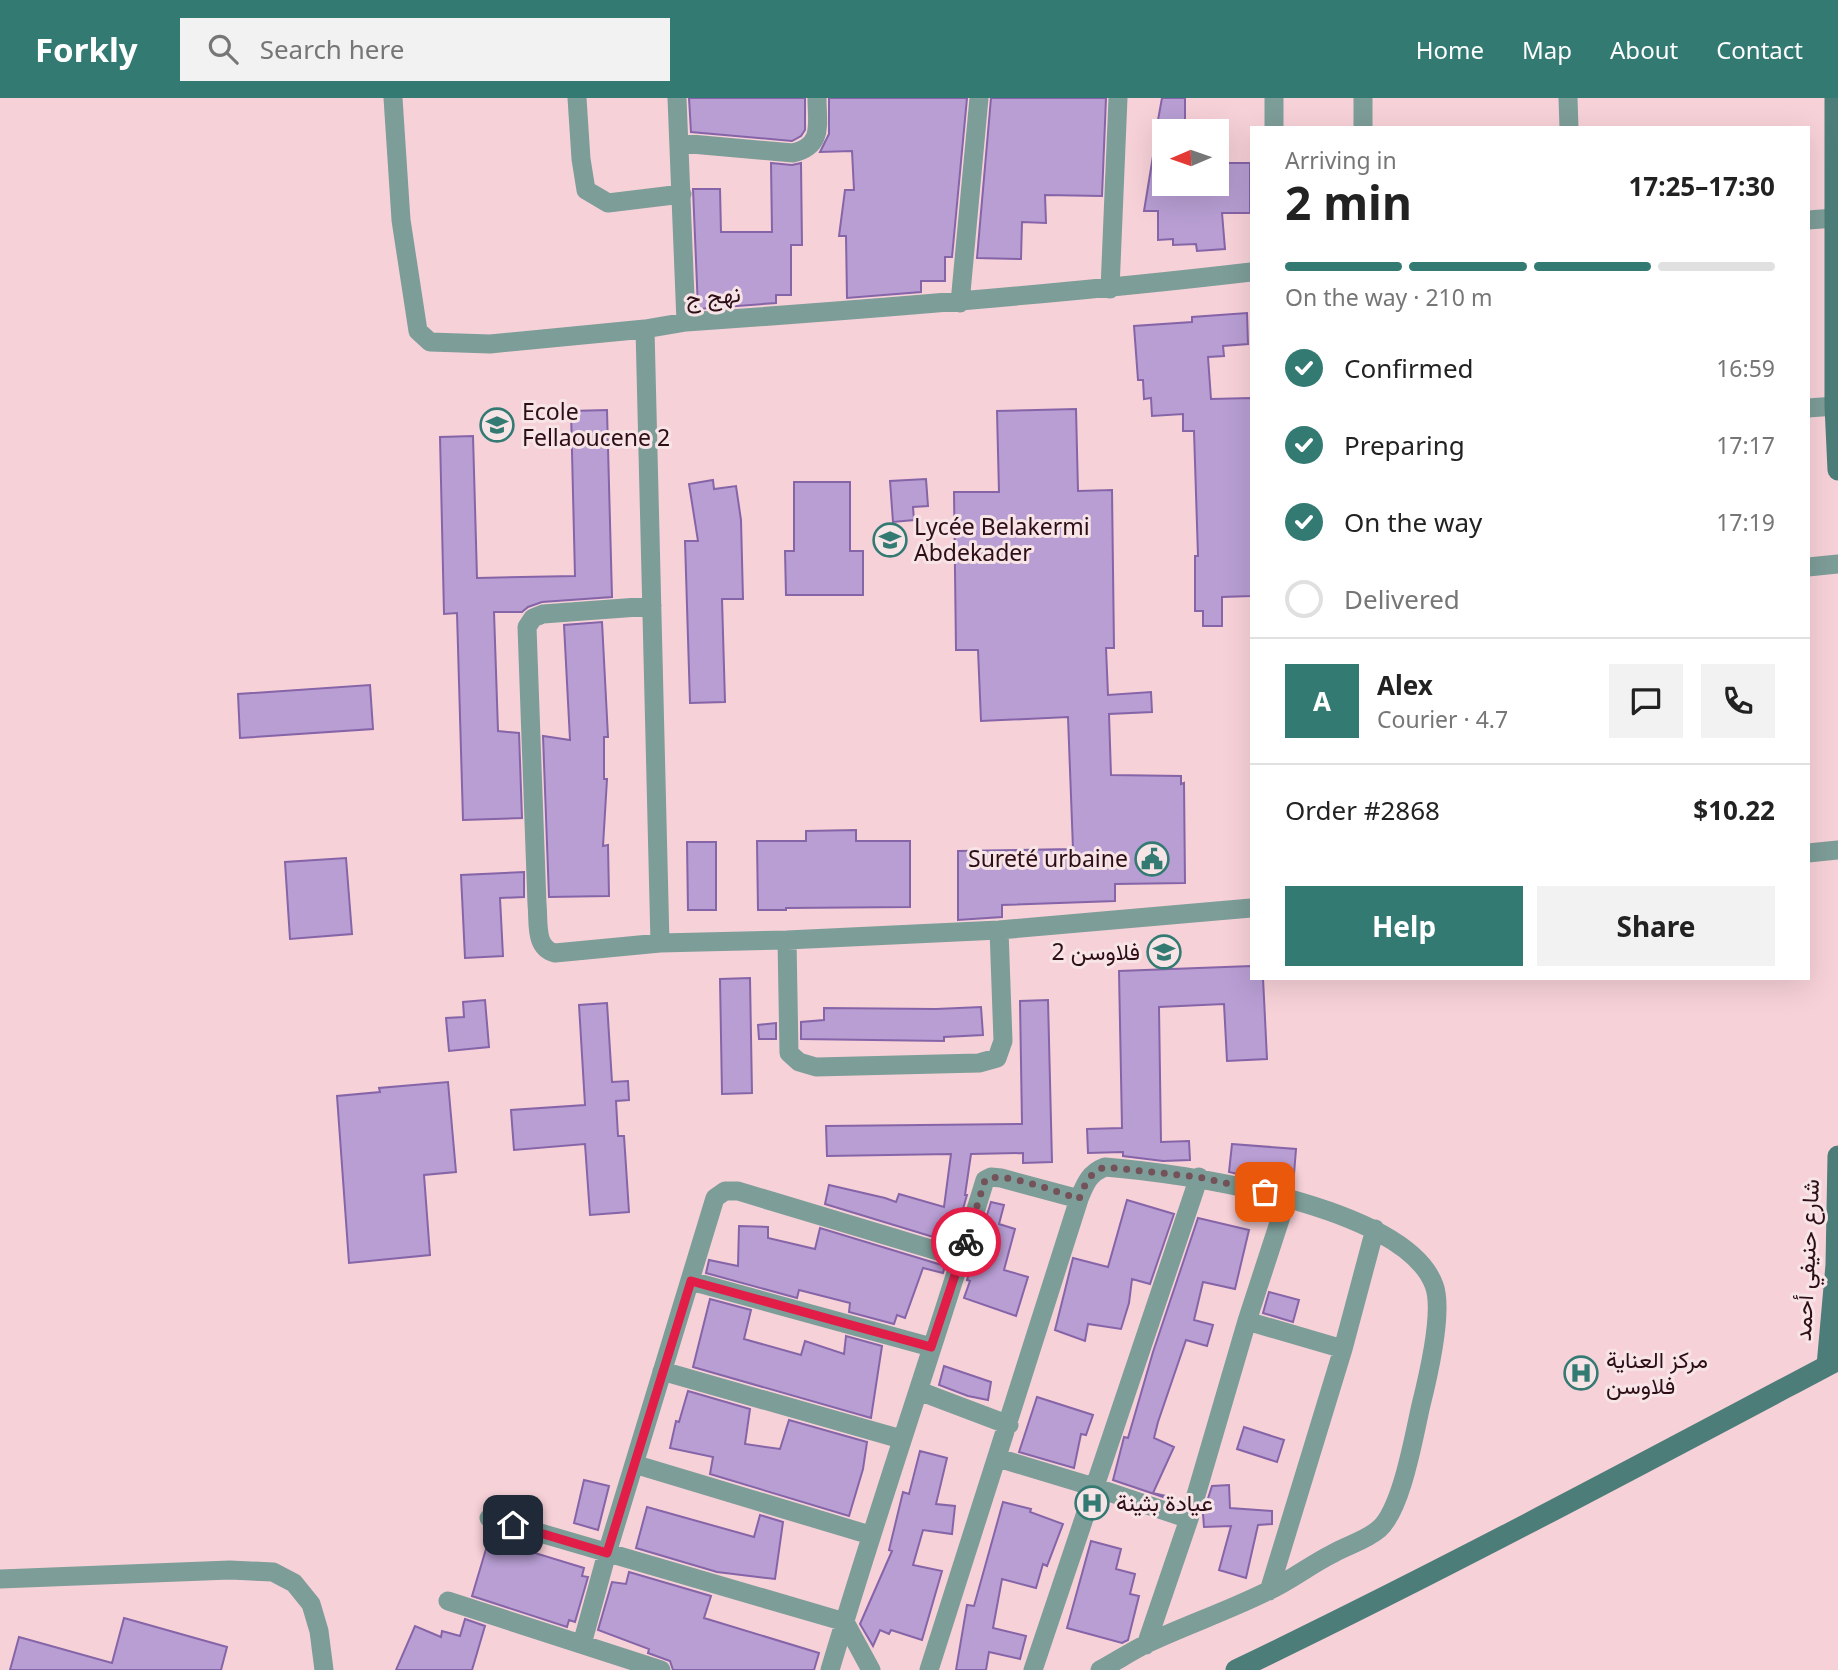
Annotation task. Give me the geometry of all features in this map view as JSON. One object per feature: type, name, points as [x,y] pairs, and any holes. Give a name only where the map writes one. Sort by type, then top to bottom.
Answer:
[{"type":"main road","points":[[1835,98],[1835,406],[1838,470]]},
{"type":"main road","name":"شارع حنيفي أحمد","points":[[1833,1363],[1838,1156]]},
{"type":"main road","points":[[1236,1670],[1400,1591],[1833,1363]]},
{"type":"street","name":"نهج ج","points":[[393,98],[401,220],[418,331],[430,342],[490,344],[645,329],[686,322],[960,303],[1110,289],[1250,272]]},
{"type":"street","points":[[577,98],[586,190],[608,203],[682,194]]},
{"type":"street","points":[[677,98],[686,322]]},
{"type":"street","points":[[680,143],[793,153],[804,150],[814,142],[817,132],[817,98]]},
{"type":"street","points":[[960,303],[979,98]]},
{"type":"street","points":[[1110,289],[1118,98]]},
{"type":"street","points":[[1274,98],[1274,126]]},
{"type":"street","points":[[1363,98],[1363,126]]},
{"type":"street","points":[[1568,98],[1569,126]]},
{"type":"street","points":[[1810,220],[1835,218]]},
{"type":"street","points":[[645,329],[660,943]]},
{"type":"street","points":[[1810,408],[1835,406]]},
{"type":"street","points":[[1810,567],[1838,564]]},
{"type":"street","points":[[652,606],[543,614],[533,618],[527,627],[537,904],[542,948],[555,953],[660,943],[999,930],[1250,908]]},
{"type":"street","points":[[1810,853],[1838,850]]},
{"type":"street","points":[[787,940],[789,1053],[799,1062],[816,1067],[979,1063],[998,1058],[1003,1041],[999,930]]},
{"type":"street","points":[[929,1670],[1079,1199],[1086,1181],[1097,1170],[1105,1167],[1199,1177],[1287,1198],[1375,1229],[1405,1248],[1422,1264],[1434,1284],[1438,1303],[1427,1382],[1403,1480],[1382,1527],[1269,1591],[1146,1644],[1100,1670]]},
{"type":"street","points":[[1032,1670],[1199,1177]]},
{"type":"street","points":[[831,1670],[870,1535],[919,1391],[985,1180],[1011,1180],[1079,1199]]},
{"type":"street","points":[[582,1644],[715,1198],[725,1191],[738,1191],[961,1258]]},
{"type":"street","points":[[1146,1644],[1189,1519],[1247,1321],[1287,1198]]},
{"type":"street","points":[[1269,1591],[1343,1349],[1375,1229]]},
{"type":"street","points":[[691,1281],[931,1347]]},
{"type":"street","points":[[1247,1321],[1343,1349]]},
{"type":"street","points":[[662,1371],[901,1439]]},
{"type":"street","points":[[919,1391],[1009,1424]]},
{"type":"street","points":[[998,1458],[1189,1519]]},
{"type":"street","points":[[634,1464],[870,1535]]},
{"type":"street","points":[[489,1518],[845,1622],[871,1670]]},
{"type":"street","points":[[0,1579],[230,1570],[273,1572],[293,1583],[311,1604],[319,1631],[324,1670]]},
{"type":"street","points":[[449,1601],[582,1644],[616,1663],[661,1670]]},
{"type":"building","points":[[689,98],[805,98],[805,130],[792,141],[691,132]]},
{"type":"building","points":[[829,98],[967,98],[952,257],[945,257],[945,281],[921,281],[921,292],[847,298],[846,236],[839,236],[845,190],[854,190],[852,151],[820,152],[829,134]]},
{"type":"building","points":[[991,98],[1106,98],[1102,196],[1045,195],[1046,223],[1022,222],[1021,259],[977,258]]},
{"type":"building","points":[[1162,98],[1185,98],[1185,119],[1158,119]]},
{"type":"building","points":[[1152,162],[1152,196],[1229,196],[1229,163],[1250,163],[1250,213],[1222,213],[1225,249],[1197,251],[1196,244],[1173,245],[1173,239],[1158,240],[1158,211],[1144,211]]},
{"type":"building","points":[[771,163],[801,163],[802,245],[791,245],[791,295],[776,295],[776,303],[698,309],[693,189],[720,189],[721,232],[772,232]]},
{"type":"building","points":[[1247,313],[1248,344],[1223,346],[1224,356],[1208,357],[1211,399],[1250,398],[1250,596],[1222,597],[1222,626],[1203,626],[1203,611],[1195,611],[1195,556],[1198,556],[1194,431],[1183,431],[1183,414],[1152,416],[1151,398],[1144,399],[1143,380],[1138,380],[1134,326],[1192,322],[1192,317]]},
{"type":"building","points":[[1076,409],[1078,491],[1112,490],[1114,648],[1106,648],[1108,695],[1151,692],[1152,712],[1109,714],[1111,775],[1181,776],[1181,784],[1184,783],[1185,883],[1115,884],[1115,901],[1002,905],[1002,917],[958,920],[958,851],[1073,849],[1068,717],[981,721],[978,650],[956,650],[954,492],[999,492],[997,411]]},
{"type":"building","points":[[607,410],[612,597],[542,602],[522,612],[494,612],[498,731],[519,733],[522,818],[463,820],[457,613],[444,614],[440,437],[473,436],[477,578],[575,576],[571,411]]},
{"type":"building","points":[[926,479],[928,506],[913,507],[914,520],[893,522],[890,481]]},
{"type":"building","points":[[713,480],[714,489],[736,486],[741,520],[743,599],[722,599],[725,702],[690,703],[685,541],[698,541],[689,484]]},
{"type":"building","points":[[794,482],[850,482],[850,551],[863,551],[863,595],[786,595],[785,551],[794,551]]},
{"type":"building","points":[[602,622],[608,737],[604,737],[604,779],[607,779],[603,846],[608,845],[609,896],[549,897],[543,736],[570,740],[564,625]]},
{"type":"building","points":[[370,685],[373,729],[240,738],[238,694]]},
{"type":"building","points":[[856,830],[856,841],[910,841],[910,907],[758,910],[757,841],[806,841],[806,831]]},
{"type":"building","points":[[687,842],[716,842],[716,910],[688,910]]},
{"type":"building","points":[[346,858],[352,934],[290,939],[285,862]]},
{"type":"building","points":[[524,872],[524,897],[500,898],[503,956],[465,958],[461,875]]},
{"type":"building","points":[[1250,966],[1250,980],[1263,980],[1267,1059],[1227,1061],[1224,1004],[1159,1007],[1161,1142],[1189,1141],[1190,1160],[1163,1161],[1123,1156],[1123,1152],[1088,1153],[1087,1129],[1122,1128],[1119,971]]},
{"type":"building","points":[[750,978],[752,1093],[722,1094],[720,979]]},
{"type":"building","points":[[485,1000],[489,1047],[449,1051],[446,1018],[464,1017],[463,1002]]},
{"type":"building","points":[[1048,1000],[1052,1162],[1023,1163],[1023,1153],[971,1154],[967,1195],[953,1243],[825,1204],[829,1185],[896,1202],[899,1194],[944,1207],[951,1154],[827,1156],[826,1126],[1022,1124],[1020,1001]]},
{"type":"building","points":[[607,1003],[612,1082],[628,1081],[629,1100],[616,1101],[618,1136],[624,1136],[629,1212],[590,1215],[585,1144],[514,1150],[511,1110],[585,1105],[579,1005]]},
{"type":"building","points":[[981,1007],[983,1035],[944,1037],[944,1041],[801,1039],[801,1022],[824,1020],[824,1008]]},
{"type":"building","points":[[776,1023],[776,1039],[759,1039],[758,1025]]},
{"type":"building","points":[[448,1082],[456,1172],[424,1175],[430,1255],[349,1263],[337,1096],[380,1092],[379,1088]]},
{"type":"building","points":[[1232,1144],[1296,1149],[1293,1187],[1229,1172]]},
{"type":"building","points":[[1127,1200],[1174,1214],[1150,1284],[1132,1279],[1129,1303],[1121,1329],[1088,1324],[1085,1341],[1055,1330],[1073,1258],[1108,1267]]},
{"type":"building","points":[[991,1202],[1004,1205],[999,1224],[1015,1229],[1004,1270],[1028,1277],[1016,1316],[964,1298]]},
{"type":"building","points":[[1198,1218],[1249,1230],[1235,1289],[1203,1282],[1194,1320],[1213,1325],[1207,1346],[1186,1340],[1158,1422],[1154,1438],[1174,1447],[1153,1493],[1170,1497],[1169,1499],[1113,1480],[1124,1437],[1128,1438],[1153,1352]]},
{"type":"building","points":[[739,1226],[768,1227],[768,1238],[815,1249],[820,1228],[945,1266],[943,1273],[923,1268],[905,1318],[897,1315],[894,1324],[849,1312],[850,1303],[799,1290],[797,1298],[706,1273],[709,1260],[738,1266]]},
{"type":"building","points":[[1269,1292],[1299,1300],[1293,1322],[1263,1313]]},
{"type":"building","points":[[710,1299],[751,1310],[744,1339],[801,1355],[805,1341],[844,1354],[846,1336],[882,1346],[871,1418],[693,1367]]},
{"type":"building","points":[[944,1366],[991,1382],[988,1400],[939,1385]]},
{"type":"building","points":[[688,1391],[750,1409],[745,1444],[780,1449],[789,1420],[867,1442],[863,1469],[849,1516],[710,1474],[713,1457],[670,1448],[676,1421],[679,1422]]},
{"type":"building","points":[[1037,1397],[1093,1415],[1086,1435],[1081,1434],[1074,1468],[1019,1452]]},
{"type":"building","points":[[1244,1427],[1284,1440],[1277,1462],[1237,1449]]},
{"type":"building","points":[[920,1451],[947,1458],[936,1504],[955,1506],[952,1534],[923,1530],[913,1565],[942,1571],[922,1640],[891,1630],[889,1634],[880,1630],[873,1646],[860,1624],[892,1551],[889,1550],[903,1492],[909,1494]]},
{"type":"building","points":[[584,1480],[609,1486],[598,1530],[574,1523]]},
{"type":"building","points":[[1229,1485],[1230,1508],[1272,1511],[1272,1524],[1258,1525],[1246,1578],[1219,1570],[1231,1526],[1204,1527],[1203,1514],[1212,1486]]},
{"type":"building","points":[[1003,1502],[1031,1509],[1030,1512],[1063,1524],[1047,1566],[1043,1564],[1036,1588],[1002,1579],[993,1628],[1026,1636],[1020,1659],[989,1652],[986,1670],[956,1670],[967,1605],[974,1606]]},
{"type":"building","points":[[647,1507],[754,1537],[760,1515],[783,1522],[775,1579],[717,1572],[636,1548]]},
{"type":"building","points":[[489,1539],[584,1568],[582,1576],[588,1577],[575,1622],[569,1620],[567,1627],[472,1596]]},
{"type":"building","points":[[1091,1541],[1121,1549],[1116,1569],[1135,1574],[1130,1594],[1139,1596],[1128,1640],[1122,1643],[1067,1628]]},
{"type":"building","points":[[629,1572],[711,1596],[704,1618],[819,1653],[814,1670],[673,1670],[670,1661],[648,1653],[649,1649],[598,1630],[612,1582],[626,1584]]},
{"type":"building","points":[[124,1618],[227,1647],[221,1670],[10,1670],[19,1637],[112,1663]]},
{"type":"building","points":[[465,1619],[485,1626],[472,1670],[396,1670],[415,1626],[441,1637],[442,1631],[460,1636]]},
{"type":"way so far","points":[[966,1242],[985,1180],[991,1177],[1079,1199],[1086,1181],[1097,1170],[1105,1167],[1199,1177],[1265,1192]]},
{"type":"place","name":"Ecole Fellaoucene 2","points":[[497,425]]},
{"type":"place","name":"Lycée Belakermi Abdekader","points":[[890,540]]},
{"type":"place","name":"Sureté urbaine","points":[[1152,859]]},
{"type":"place","name":"فلاوسن 2","points":[[1164,952]]},
{"type":"place","name":"مركز العناية فلاوسن","points":[[1581,1373]]},
{"type":"place","name":"عيادة بثينة","points":[[1092,1503]]},
{"type":"route","points":[[513,1525],[607,1553],[691,1281],[931,1347],[966,1242]]}]
